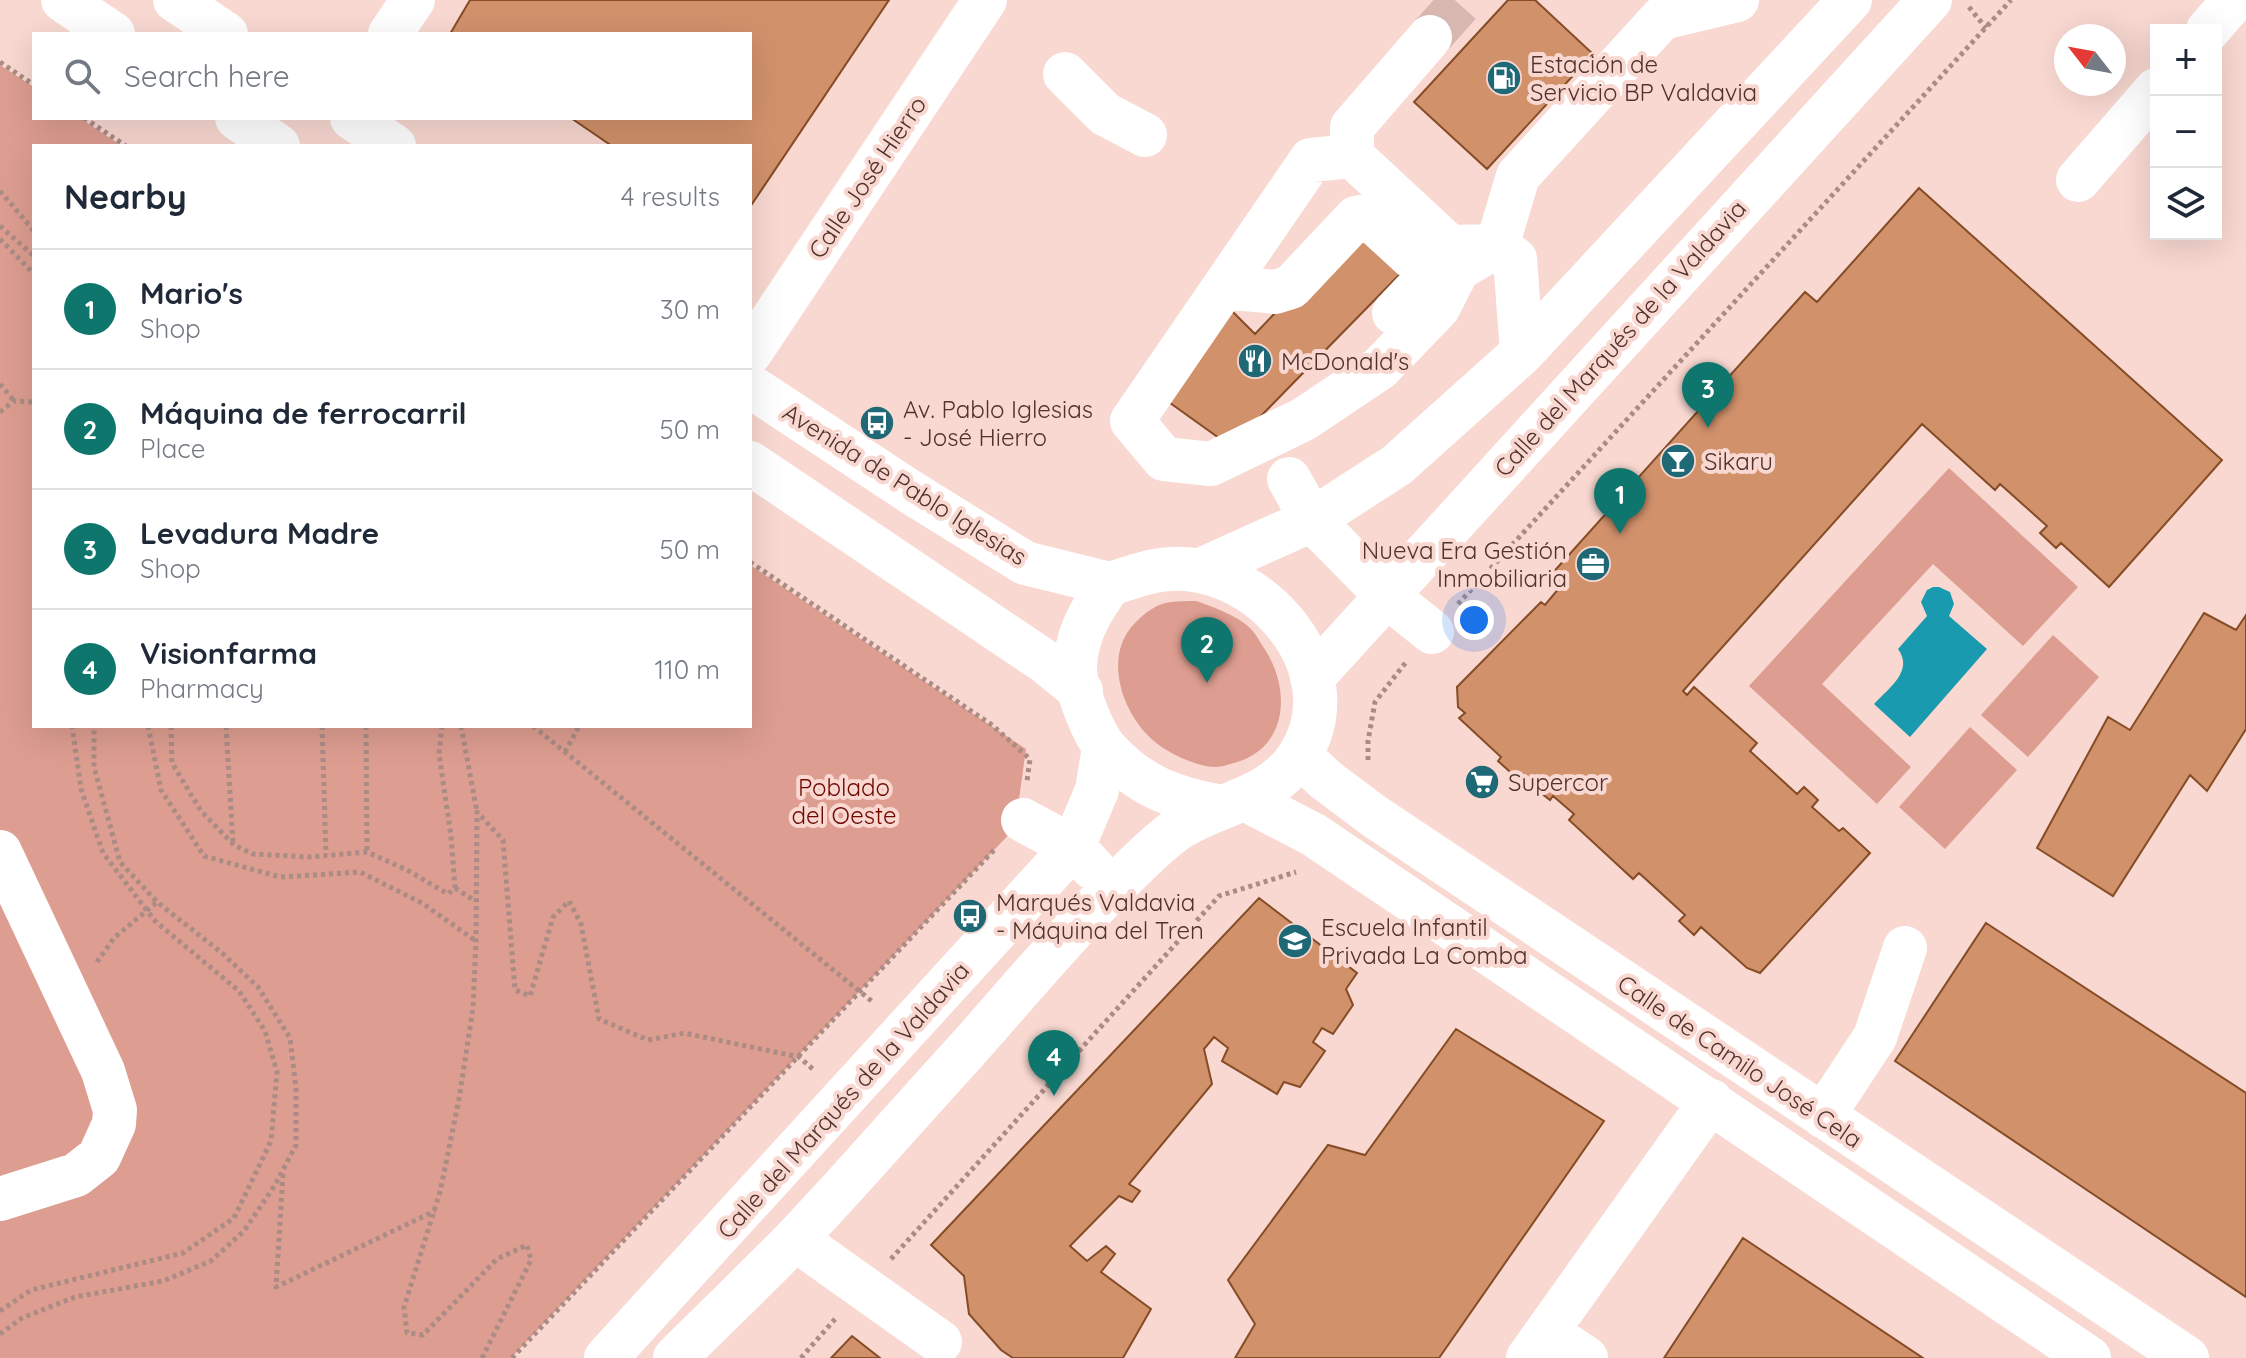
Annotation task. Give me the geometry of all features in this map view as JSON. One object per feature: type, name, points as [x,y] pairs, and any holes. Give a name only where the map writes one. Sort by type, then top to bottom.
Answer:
[{"type":"street","points":[[63,0],[110,32]]},
{"type":"street","points":[[175,0],[223,32]]},
{"type":"street","points":[[391,32],[413,0]]},
{"type":"street","name":"Calle José Hierro","points":[[752,350],[985,0]]},
{"type":"street","points":[[1352,156],[1311,160],[1132,421],[1164,459],[1211,464],[1304,419],[1380,368],[1438,308],[1458,269],[1497,246],[1518,176],[1652,9],[1737,0]]},
{"type":"street","points":[[1203,569],[1312,520],[1397,465],[1522,353],[1850,0]]},
{"type":"street","name":"Calle del Marqués de la Valdavia","points":[[1312,678],[1930,0]]},
{"type":"street","points":[[2213,24],[2234,0]]},
{"type":"street","points":[[1430,37],[1352,127],[1352,156],[1450,247],[1497,246],[1515,259],[1522,353]]},
{"type":"street","points":[[1065,74],[1105,114],[1145,135]]},
{"type":"street","points":[[2078,180],[2151,96]]},
{"type":"street","points":[[240,120],[275,144]]},
{"type":"street","points":[[355,120],[391,144]]},
{"type":"street","points":[[1224,287],[1275,292],[1291,287],[1356,218],[1367,216],[1426,270],[1425,280],[1358,352],[1345,391]]},
{"type":"street","name":"Avenida de Pablo Iglesias","points":[[752,387],[1025,563],[1110,584]]},
{"type":"street","points":[[752,464],[1044,661],[1081,691]]},
{"type":"street","points":[[1289,479],[1312,520],[1387,596],[1432,632]]},
{"type":"street","points":[[675,1358],[795,1239],[1113,888],[1177,830],[1234,803],[1267,787],[1300,756],[1313,717],[1312,678],[1293,632],[1261,597],[1241,584],[1203,569],[1156,570],[1110,584],[1084,622],[1075,668],[1086,712],[1104,748],[1126,769],[1165,794],[1187,801],[1234,803]]},
{"type":"street","name":"Calle del Marqués de la Valdavia","points":[[606,1358],[1073,847],[1097,790],[1104,748]]},
{"type":"street","name":"Calle de Camilo José Cela","points":[[1300,756],[1355,802],[2187,1358]]},
{"type":"street","name":"Calle de Camilo José Cela","points":[[1234,803],[1328,844],[2089,1358]]},
{"type":"street","points":[[1023,820],[1073,847],[1113,888]]},
{"type":"street","points":[[0,852],[64,991],[118,1086],[114,1124],[99,1157],[76,1175],[0,1199]]},
{"type":"street","points":[[1823,1116],[1875,1037],[1905,948]]},
{"type":"street","points":[[1586,1358],[1537,1345],[1711,1101]]},
{"type":"street","points":[[795,1239],[940,1342]]},
{"type":"path","points":[[1963,0],[1986,28]]},
{"type":"path","points":[[1355,802],[1369,778],[1368,741],[1375,702],[1432,632],[2011,0]]},
{"type":"path","points":[[0,62],[32,84]]},
{"type":"path","points":[[87,120],[123,144]]},
{"type":"path","points":[[0,191],[32,229]]},
{"type":"path","points":[[0,226],[32,254]]},
{"type":"path","points":[[0,239],[32,272]]},
{"type":"path","points":[[0,384],[14,401]]},
{"type":"path","points":[[0,412],[14,401],[32,402]]},
{"type":"path","points":[[512,1358],[1023,820],[1030,759],[992,725],[752,563]]},
{"type":"path","points":[[0,1311],[31,1290],[183,1253],[234,1218],[271,1141],[277,1072],[265,1031],[239,991],[155,921],[103,853],[81,789],[72,728]]},
{"type":"path","points":[[0,1334],[22,1318],[75,1297],[163,1281],[211,1261],[244,1231],[296,1145],[296,1089],[290,1038],[258,987],[222,953],[157,902],[120,862],[94,767],[94,728]]},
{"type":"path","points":[[148,728],[161,790],[204,856],[280,877],[360,872],[422,903],[476,941]]},
{"type":"path","points":[[171,728],[172,763],[201,811],[234,845],[253,854],[367,852],[407,870],[448,894],[455,888]]},
{"type":"path","points":[[226,728],[234,845]]},
{"type":"path","points":[[322,728],[326,855]]},
{"type":"path","points":[[366,728],[367,852]]},
{"type":"path","points":[[442,728],[439,754],[455,888]]},
{"type":"path","points":[[461,728],[477,812],[473,1008],[435,1211],[404,1307],[407,1333],[423,1335],[497,1259],[527,1245],[531,1260],[482,1358]]},
{"type":"path","points":[[535,728],[906,1030]]},
{"type":"path","points":[[565,752],[577,728]]},
{"type":"path","points":[[477,812],[503,840],[515,990],[530,996],[553,917],[569,901],[581,924],[599,1019],[648,1040],[684,1033],[799,1057],[845,1098]]},
{"type":"path","points":[[801,1358],[1219,896],[1300,871],[1328,844]]},
{"type":"path","points":[[455,888],[476,901]]},
{"type":"path","points":[[64,991],[87,976],[114,938],[157,902]]},
{"type":"path","points":[[284,1169],[276,1287],[435,1211]]},
{"type":"green space","name":"Poblado del Oeste","points":[[0,65],[32,86],[32,120],[83,120],[119,144],[32,144],[32,728],[752,728],[752,566],[1026,749],[1015,828],[511,1358],[0,1358]]},
{"type":"green space","points":[[1949,468],[2078,587],[2023,646],[1933,564],[1822,684],[1911,767],[1877,804],[1749,686]]},
{"type":"green space","points":[[1196,601],[1231,615],[1252,630],[1273,664],[1281,698],[1275,731],[1266,744],[1252,755],[1218,767],[1184,759],[1155,742],[1133,717],[1120,685],[1120,652],[1125,636],[1135,623],[1161,605]]},
{"type":"green space","points":[[2053,635],[2099,677],[2028,757],[1981,715]]},
{"type":"green space","points":[[1970,727],[2017,770],[1945,849],[1899,807]]},
{"type":"water","points":[[1933,587],[1950,592],[1954,604],[1949,616],[1987,649],[1910,737],[1874,704],[1898,679],[1903,665],[1898,649],[1927,616],[1921,602],[1927,590]]},
{"type":"building","points":[[470,0],[889,0],[752,204],[752,144],[609,144],[574,120],[752,120],[752,32],[451,32]]},
{"type":"building","name":"Estación de Servicio BP Valdavia","points":[[1508,0],[1535,0],[1593,54],[1487,169],[1414,102]]},
{"type":"building","points":[[1919,188],[2222,460],[2109,587],[2061,543],[2056,548],[2040,533],[2047,526],[2000,484],[1995,490],[1922,424],[1683,691],[1687,695],[1694,687],[1757,743],[1750,751],[1797,794],[1804,787],[1818,800],[1812,807],[1839,831],[1843,828],[1870,853],[1760,973],[1747,968],[1701,927],[1694,935],[1679,921],[1685,915],[1639,873],[1633,879],[1569,820],[1574,814],[1553,796],[1550,800],[1532,786],[1529,789],[1498,761],[1501,757],[1459,718],[1465,713],[1458,707],[1457,687],[1541,602],[1545,605],[1560,587],[1549,577],[1805,292],[1817,302]]},
{"type":"building","name":"McDonald's","points":[[1356,228],[1402,272],[1259,418],[1226,443],[1166,400],[1231,310],[1255,334]]},
{"type":"building","points":[[2204,613],[2236,630],[2246,615],[2246,729],[2207,791],[2190,775],[2113,896],[2037,848],[2108,717],[2130,730]]},
{"type":"building","points":[[1259,898],[1357,973],[1346,989],[1353,1005],[1333,1034],[1322,1028],[1313,1042],[1325,1051],[1300,1087],[1284,1082],[1277,1094],[1222,1061],[1228,1048],[1214,1037],[1204,1049],[1212,1084],[1129,1184],[1140,1191],[1132,1202],[1119,1196],[1070,1246],[1087,1261],[1106,1246],[1115,1254],[1101,1272],[1151,1309],[1123,1358],[1013,1358],[1001,1350],[969,1314],[964,1276],[931,1245]]},
{"type":"building","points":[[1986,923],[2246,1093],[2246,1297],[1895,1061]]},
{"type":"building","points":[[1456,1029],[1604,1121],[1439,1358],[1235,1358],[1255,1324],[1228,1280],[1328,1145],[1365,1155]]},
{"type":"building","points":[[1743,1238],[1923,1358],[1664,1358]]},
{"type":"building","points":[[852,1336],[880,1358],[831,1358]]},
{"type":"tunnel","points":[[1430,37],[1463,0]]},
{"type":"place","name":"Estación de Servicio BP Valdavia","points":[[1504,78]]},
{"type":"place","name":"McDonald's","points":[[1255,361]]},
{"type":"place","name":"Av. Pablo Iglesias - José Hierro","points":[[877,423]]},
{"type":"place","name":"Levadura Madre","points":[[1708,428]]},
{"type":"place","name":"Sikaru","points":[[1678,461]]},
{"type":"place","name":"Mario's","points":[[1620,534]]},
{"type":"place","name":"Nueva Era Gestión Inmobiliaria","points":[[1593,564]]},
{"type":"place","name":"Máquina de ferrocarril","points":[[1207,683]]},
{"type":"place","name":"Supercor","points":[[1482,782]]},
{"type":"place","name":"Marqués Valdavia - Máquina del Tren","points":[[970,916]]},
{"type":"place","name":"Escuela Infantil Privada La Comba","points":[[1295,941]]},
{"type":"place","name":"Visionfarma","points":[[1054,1096]]}]
